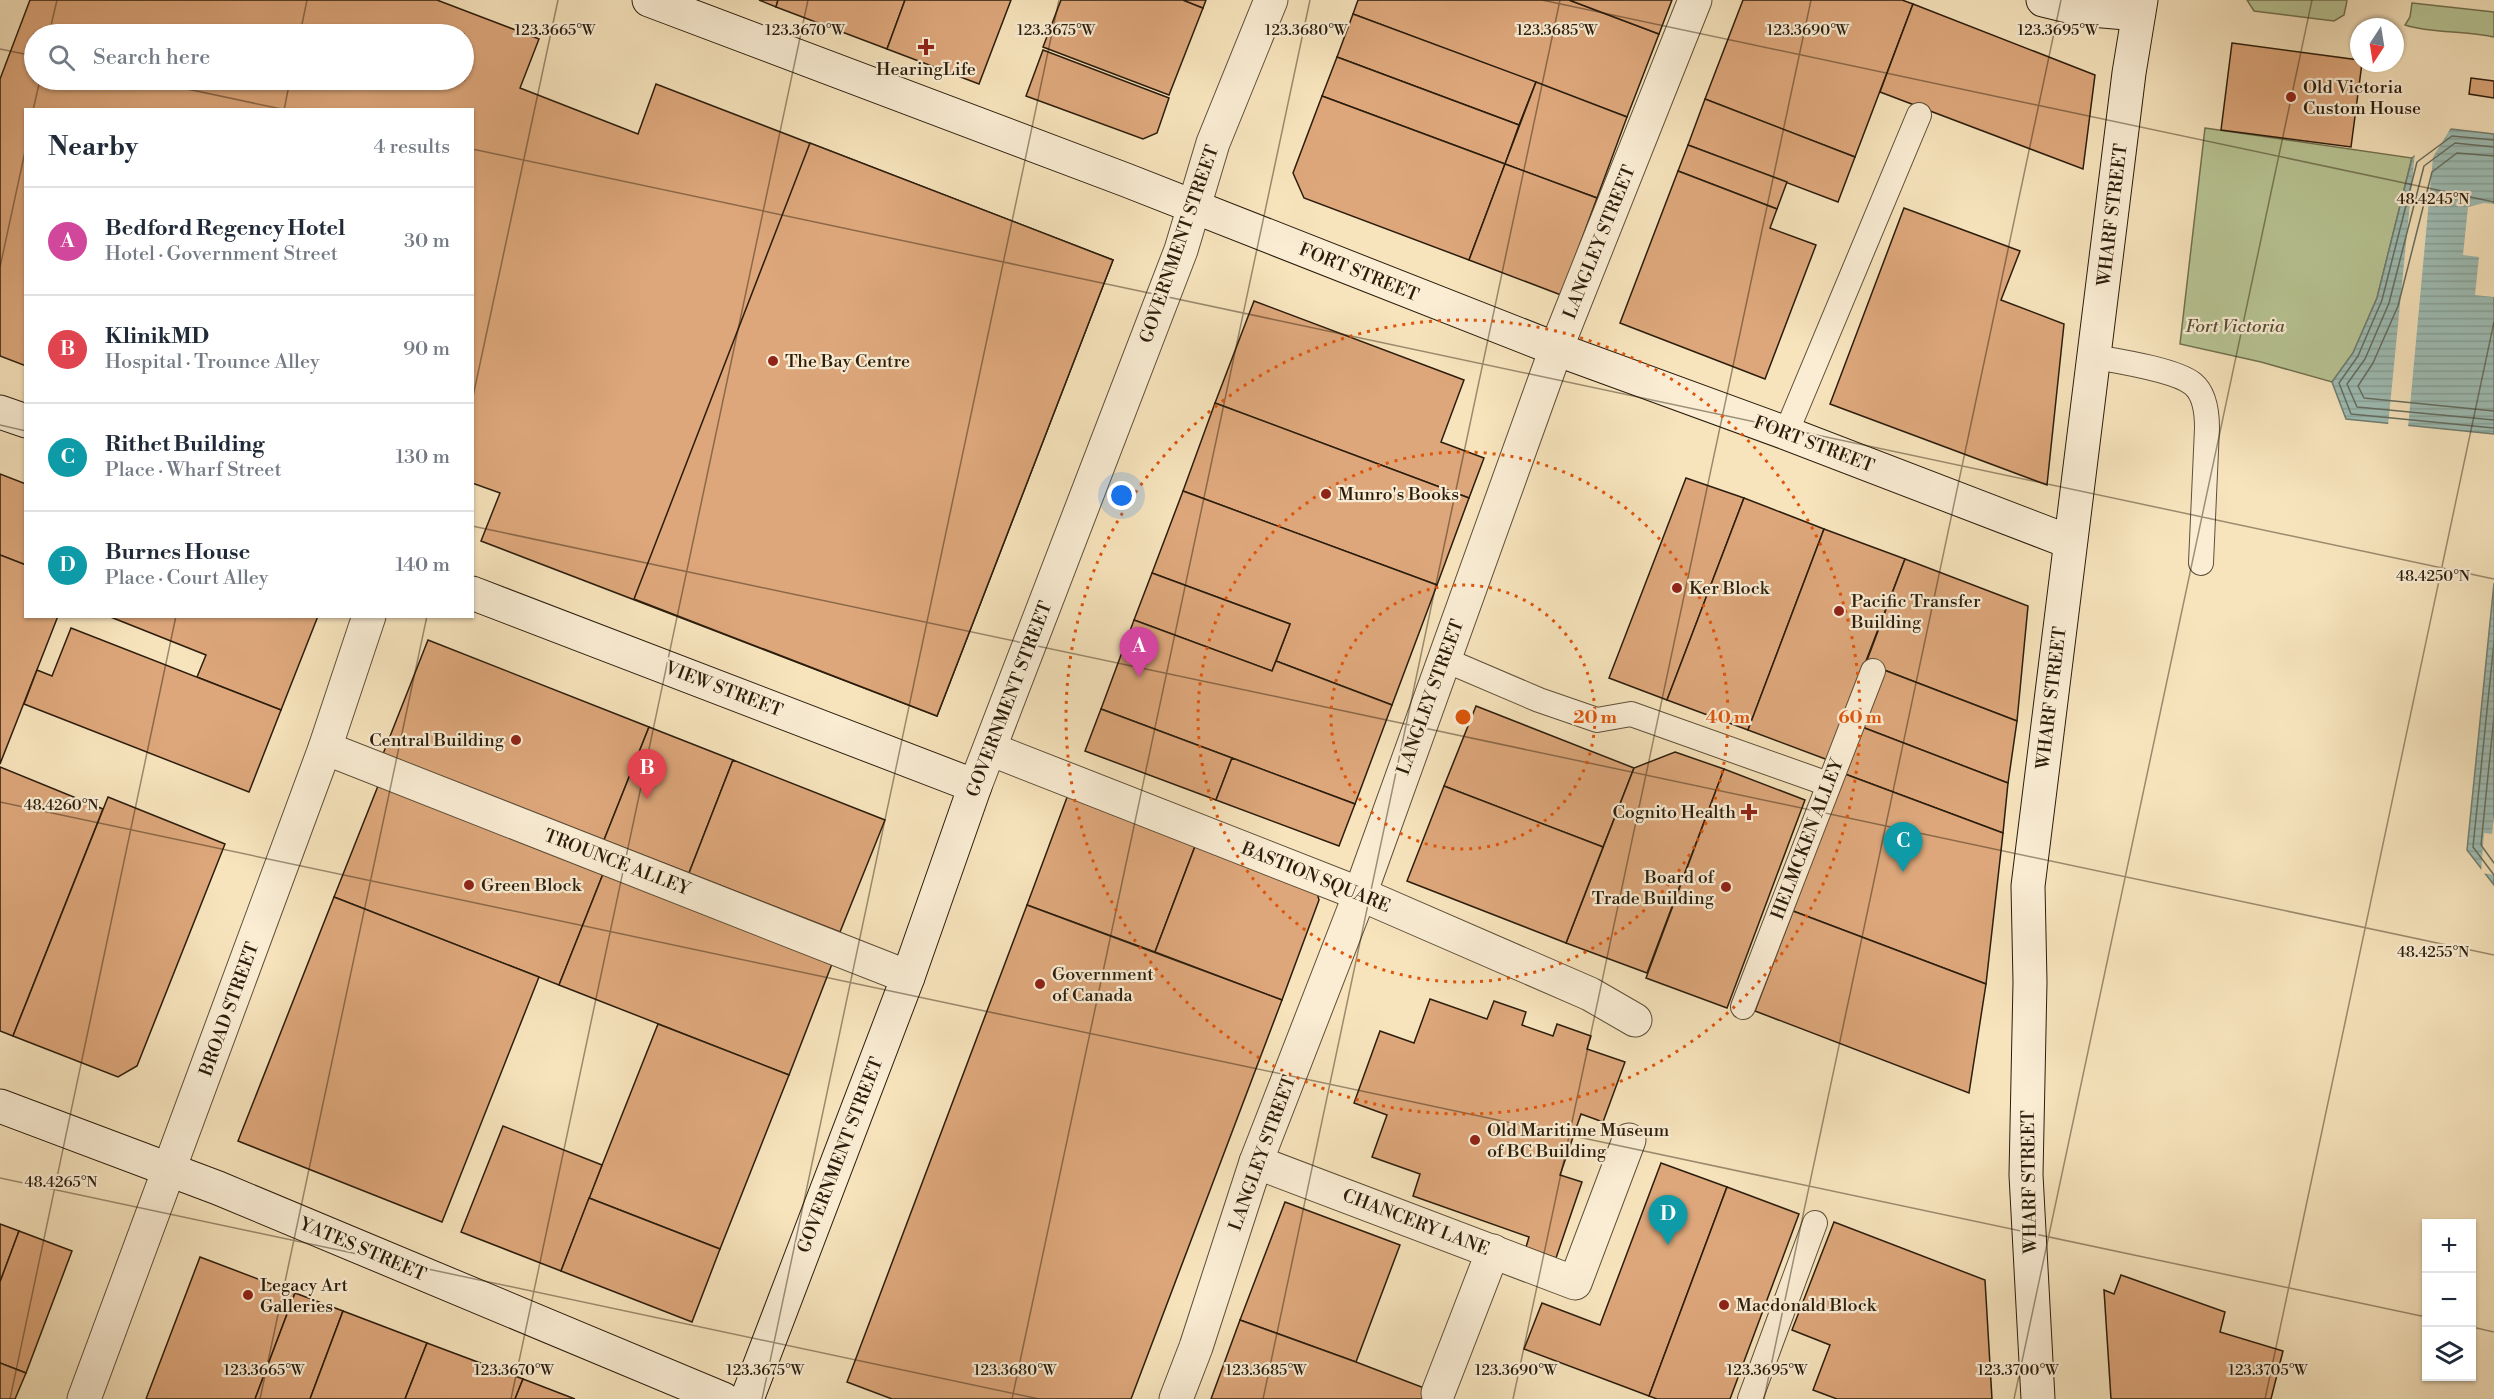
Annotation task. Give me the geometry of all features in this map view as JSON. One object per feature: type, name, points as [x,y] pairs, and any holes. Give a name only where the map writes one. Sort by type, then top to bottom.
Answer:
[{"type":"street","name":"FORT STREET","points":[[649,0],[1556,349],[1786,433],[2070,542]]},
{"type":"street","name":"GOVERNMENT STREET","points":[[747,1399],[908,977],[975,786],[1181,250],[1213,143],[1271,0]]},
{"type":"street","name":"LANGLEY STREET","points":[[1176,1399],[1196,1347],[1256,1162],[1359,894],[1556,349],[1695,0]]},
{"type":"street","points":[[2043,0],[2080,9],[2139,7]]},
{"type":"street","name":"WHARF STREET","points":[[2038,1399],[2026,1175],[2030,982],[2028,886],[2139,7]]},
{"type":"street","points":[[0,412],[24,421]]},
{"type":"street","name":"VIEW STREET","points":[[474,594],[975,786]]},
{"type":"street","name":"BROAD STREET","points":[[84,1399],[325,748],[368,618]]},
{"type":"street","name":"TROUNCE ALLEY","points":[[325,748],[908,977]]},
{"type":"street","name":"BASTION SQUARE","points":[[990,748],[1359,894],[1590,994],[1635,1020]]},
{"type":"street","name":"YATES STREET","points":[[0,1106],[171,1169],[723,1399]]},
{"type":"street","name":"CHANCERY LANE","points":[[1256,1162],[1575,1283],[1629,1140]]},
{"type":"street","points":[[1438,1393],[1492,1251]]},
{"type":"lane","points":[[1786,433],[1919,115]]},
{"type":"lane","points":[[2095,357],[2147,366],[2193,384],[2201,395],[2206,411],[2207,428],[2201,563]]},
{"type":"lane","points":[[1443,659],[1539,700],[1597,720],[1631,714],[1828,784]]},
{"type":"lane","name":"HELMCKEN ALLEY","points":[[1743,1007],[1828,784],[1874,671]]},
{"type":"lane","points":[[1750,1399],[1815,1223]]},
{"type":"green space","points":[[2247,0],[2347,1],[2344,15],[2334,21],[2254,11]]},
{"type":"green space","points":[[2412,3],[2494,12],[2494,37],[2426,30],[2405,25],[2410,17]]},
{"type":"green space","name":"Fort Victoria","points":[[2205,128],[2412,158],[2377,298],[2353,353],[2332,382],[2261,362],[2180,344]]},
{"type":"water","points":[[2451,129],[2494,134],[2494,434],[2346,419],[2332,382],[2353,353],[2377,298],[2412,158]]},
{"type":"water","points":[[2494,583],[2494,885],[2467,850]]},
{"type":"pier","points":[[2452,126],[2433,157],[2408,428],[2388,426],[2415,152]]},
{"type":"pier","points":[[2484,203],[2494,204],[2494,297],[2475,295],[2479,257],[2463,255],[2468,207]]},
{"type":"pier","points":[[2494,816],[2494,875],[2481,873],[2484,833],[2492,834]]},
{"type":"building","name":"The Bay Centre","points":[[30,0],[437,0],[539,39],[520,88],[638,134],[656,84],[1113,260],[937,716],[481,541],[500,493],[474,484],[474,108],[24,108],[24,365],[0,356],[0,79]]},
{"type":"building","points":[[759,0],[778,0],[776,7]]},
{"type":"building","points":[[778,0],[905,0],[887,49],[776,7]]},
{"type":"building","points":[[905,0],[1011,0],[979,84],[887,49]]},
{"type":"building","points":[[1061,0],[1183,0],[1203,8],[1169,95],[1043,47]]},
{"type":"building","points":[[1183,0],[1206,0],[1203,8]]},
{"type":"building","points":[[1358,0],[1569,0],[1659,34],[1627,117],[1353,14]]},
{"type":"building","points":[[1569,0],[1672,0],[1659,34]]},
{"type":"building","points":[[1743,0],[1902,0],[1913,4],[1855,157],[1705,99]]},
{"type":"building","points":[[1913,4],[2095,75],[2083,169],[1880,92]]},
{"type":"building","points":[[1353,14],[1536,82],[1519,125],[1337,57]]},
{"type":"building","name":"Old Victoria Custom House","points":[[2232,43],[2350,59],[2350,72],[2361,72],[2351,147],[2221,130]]},
{"type":"building","points":[[1043,50],[1169,98],[1157,133],[1143,139],[1026,96]]},
{"type":"building","points":[[1337,57],[1519,125],[1505,164],[1322,96]]},
{"type":"building","points":[[2471,78],[2494,81],[2494,98],[2469,94]]},
{"type":"building","points":[[1536,82],[1627,117],[1597,198],[1505,164]]},
{"type":"building","points":[[1322,96],[1505,164],[1469,260],[1304,198],[1293,173]]},
{"type":"building","points":[[1705,99],[1855,157],[1838,202],[1688,145]]},
{"type":"building","points":[[810,143],[1113,260],[937,716],[634,599]]},
{"type":"building","points":[[1688,145],[1787,182],[1777,209],[1678,171]]},
{"type":"building","points":[[1505,164],[1597,198],[1561,295],[1469,260]]},
{"type":"building","points":[[1678,171],[1777,209],[1770,228],[1816,245],[1765,379],[1620,323]]},
{"type":"building","points":[[1904,208],[2020,251],[2001,300],[2064,324],[2047,485],[1830,404]]},
{"type":"building","points":[[1254,301],[1464,380],[1441,442],[1484,458],[1469,498],[1215,403]]},
{"type":"building","name":"Munro's Books","points":[[1215,403],[1469,498],[1437,585],[1183,491]]},
{"type":"building","points":[[0,474],[24,483],[24,564],[0,555]]},
{"type":"building","name":"Ker Block","points":[[1686,478],[1744,498],[1667,700],[1609,678]]},
{"type":"building","points":[[1183,491],[1437,585],[1392,705],[1276,661],[1290,624],[1152,573]]},
{"type":"building","points":[[1744,498],[1824,529],[1748,730],[1667,700]]},
{"type":"building","name":"Pacific Transfer Building","points":[[1824,529],[1905,559],[1828,760],[1748,730]]},
{"type":"building","points":[[0,555],[24,564],[24,618],[57,618],[0,764]]},
{"type":"building","points":[[1905,559],[2028,606],[2017,721],[1866,663]]},
{"type":"building","points":[[1152,573],[1290,624],[1272,671],[1134,620]]},
{"type":"building","points":[[113,618],[317,618],[281,710],[197,677],[206,655]]},
{"type":"building","points":[[1134,620],[1272,671],[1276,661],[1392,705],[1355,804],[1101,709]]},
{"type":"building","points":[[71,628],[281,710],[249,792],[24,704],[37,670],[52,676]]},
{"type":"building","name":"Central Building","points":[[428,640],[649,727],[604,840],[383,754]]},
{"type":"building","points":[[1884,670],[2017,721],[2008,783],[1862,727]]},
{"type":"building","points":[[1476,706],[1634,768],[1603,847],[1444,786]]},
{"type":"building","points":[[1101,709],[1232,758],[1216,800],[1085,751]]},
{"type":"building","points":[[649,727],[733,760],[689,873],[604,840]]},
{"type":"building","points":[[1862,727],[2008,783],[2003,833],[1845,774]]},
{"type":"building","points":[[1675,752],[1724,769],[1647,973],[1566,943],[1634,768]]},
{"type":"building","points":[[1232,758],[1355,804],[1339,846],[1216,800]]},
{"type":"building","points":[[733,760],[885,820],[840,932],[689,873]]},
{"type":"building","points":[[0,767],[103,809],[13,1036],[0,1031]]},
{"type":"building","name":"Board of Trade Building","points":[[1724,769],[1805,800],[1727,1008],[1646,978]]},
{"type":"building","points":[[1845,774],[2003,833],[1986,984],[1793,911]]},
{"type":"building","name":"Green Block","points":[[378,786],[603,874],[559,985],[334,897]]},
{"type":"building","points":[[1444,786],[1603,847],[1566,943],[1407,881]]},
{"type":"building","points":[[1069,792],[1197,841],[1155,952],[1027,905]]},
{"type":"building","points":[[108,797],[225,844],[137,1066],[118,1077],[13,1036]]},
{"type":"building","points":[[1197,841],[1315,885],[1319,900],[1282,1000],[1155,952]]},
{"type":"building","points":[[603,874],[832,964],[789,1075],[559,985]]},
{"type":"building","points":[[334,897],[539,977],[442,1222],[238,1141]]},
{"type":"building","points":[[1027,905],[1282,1000],[1131,1399],[892,1399],[847,1382]]},
{"type":"building","points":[[1793,911],[1986,984],[1969,1093],[1755,1011]]},
{"type":"building","name":"Old Maritime Museum of BC Building","points":[[1430,999],[1487,1019],[1494,1001],[1526,1012],[1522,1025],[1553,1036],[1557,1024],[1591,1036],[1587,1049],[1625,1062],[1603,1122],[1581,1114],[1560,1175],[1582,1182],[1556,1258],[1526,1247],[1529,1237],[1413,1196],[1420,1174],[1372,1157],[1387,1115],[1354,1103],[1380,1031],[1414,1043]]},
{"type":"building","points":[[658,1024],[789,1075],[720,1249],[589,1198]]},
{"type":"building","points":[[503,1126],[602,1165],[561,1271],[461,1232]]},
{"type":"building","points":[[1661,1163],[1727,1187],[1649,1396],[1524,1349],[1542,1303],[1600,1325]]},
{"type":"building","name":"Macdonald Block","points":[[1727,1187],[1799,1214],[1730,1399],[1657,1399],[1649,1396]]},
{"type":"building","points":[[589,1198],[720,1249],[692,1322],[561,1271]]},
{"type":"building","points":[[1285,1202],[1400,1245],[1356,1362],[1240,1320]]},
{"type":"building","points":[[1834,1222],[1985,1280],[1992,1399],[1837,1399],[1813,1390],[1830,1345],[1792,1330]]},
{"type":"building","points":[[0,1224],[19,1231],[0,1282]]},
{"type":"building","points":[[19,1231],[72,1251],[26,1373],[0,1363],[0,1282]]},
{"type":"building","points":[[200,1257],[295,1293],[255,1399],[146,1399]]},
{"type":"building","points":[[2121,1275],[2225,1312],[2220,1332],[2283,1351],[2271,1399],[2111,1399],[2104,1290],[2114,1294]]},
{"type":"building","points":[[295,1293],[343,1311],[310,1399],[255,1399]]},
{"type":"building","points":[[343,1311],[427,1343],[405,1399],[310,1399]]},
{"type":"building","points":[[1240,1320],[1356,1362],[1453,1399],[1211,1399]]},
{"type":"building","points":[[427,1343],[523,1379],[515,1399],[405,1399]]},
{"type":"building","points":[[0,1363],[26,1373],[15,1399],[0,1399]]},
{"type":"building","points":[[523,1379],[575,1399],[515,1399]]},
{"type":"place","name":"HearingLife","points":[[926,47]]},
{"type":"place","name":"Old Victoria Custom House","points":[[2291,97]]},
{"type":"place","name":"The Bay Centre","points":[[773,361]]},
{"type":"place","name":"Munro's Books","points":[[1326,494]]},
{"type":"place","name":"Ker Block","points":[[1677,588]]},
{"type":"place","name":"Pacific Transfer Building","points":[[1839,611]]},
{"type":"place","name":"Bedford Regency Hotel","points":[[1139,677]]},
{"type":"place","name":"Central Building","points":[[516,740]]},
{"type":"place","name":"KlinikMD","points":[[647,799]]},
{"type":"place","name":"Cognito Health","points":[[1749,812]]},
{"type":"place","name":"Rithet Building","points":[[1903,872]]},
{"type":"place","name":"Green Block","points":[[469,885]]},
{"type":"place","name":"Board of Trade Building","points":[[1726,887]]},
{"type":"place","name":"Government of Canada","points":[[1040,984]]},
{"type":"place","name":"Old Maritime Museum of BC Building","points":[[1475,1140]]},
{"type":"place","name":"Burnes House","points":[[1668,1245]]},
{"type":"place","name":"Legacy Art Galleries","points":[[248,1295]]},
{"type":"place","name":"Macdonald Block","points":[[1724,1305]]}]
